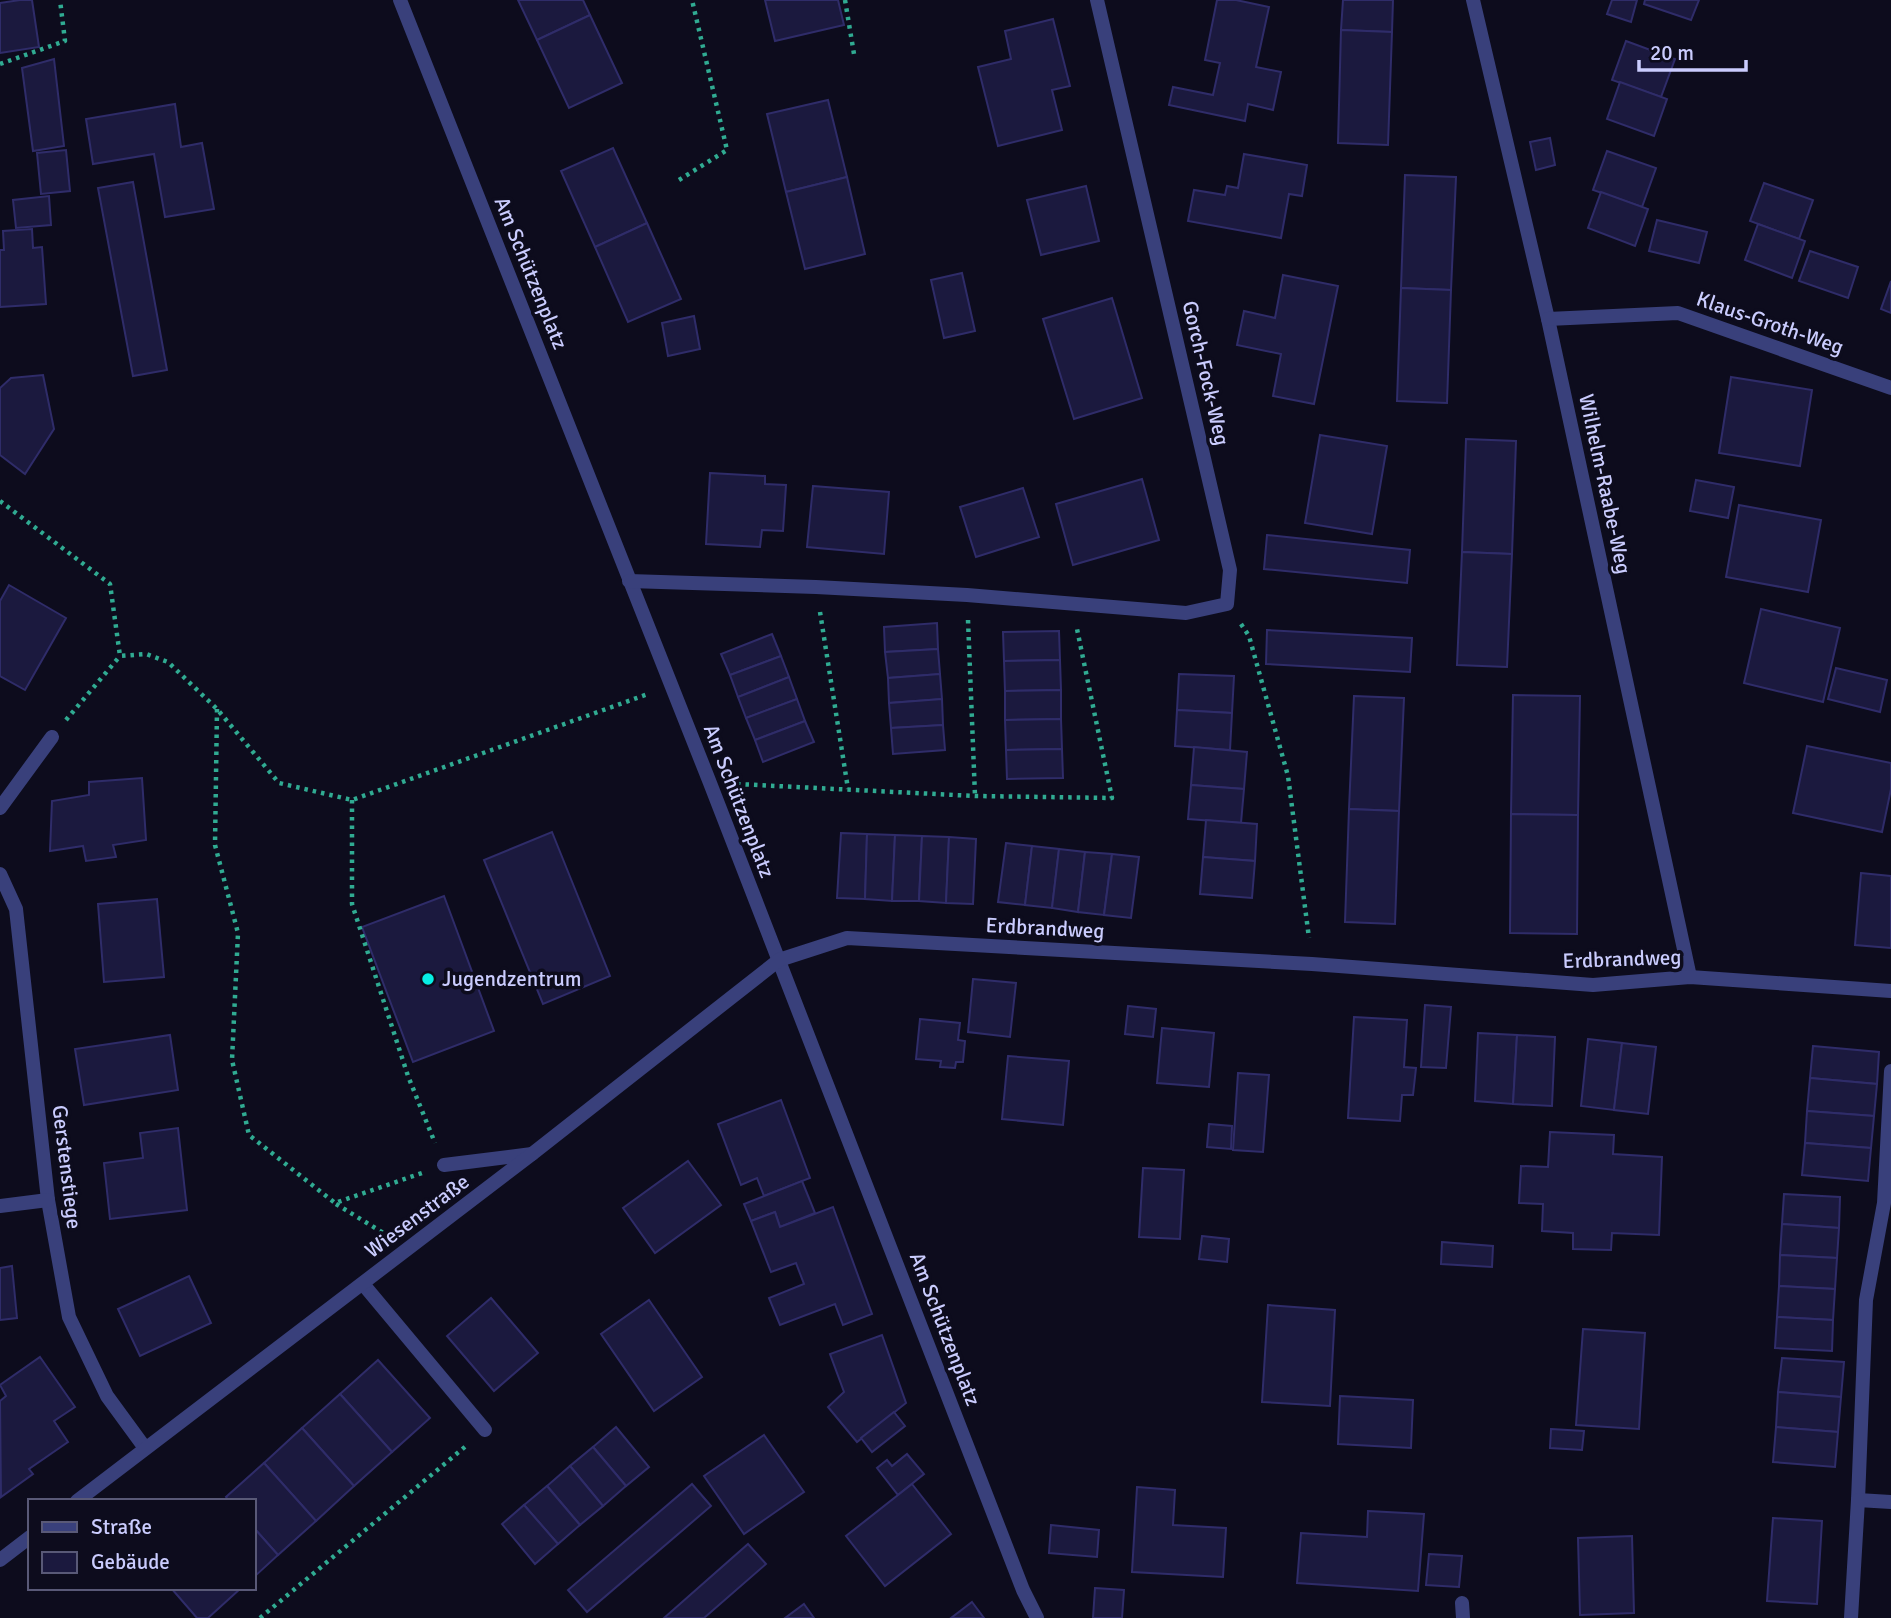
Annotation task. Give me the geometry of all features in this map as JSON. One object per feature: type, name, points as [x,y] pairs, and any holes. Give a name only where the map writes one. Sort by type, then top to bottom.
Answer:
[{"type":"street","name":"Am Schützenplatz","points":[[400,0],[710,783],[1023,1590],[1037,1618]]},
{"type":"street","name":"Gorch-Fock-Weg","points":[[1097,0],[1230,570],[1227,604]]},
{"type":"street","name":"Wilhelm-Raabe-Weg","points":[[1473,0],[1548,319],[1690,977]]},
{"type":"street","name":"Klaus-Groth-Weg","points":[[1548,319],[1678,313],[1891,388]]},
{"type":"street","points":[[629,581],[967,595],[1186,613],[1227,604]]},
{"type":"street","points":[[0,808],[52,737]]},
{"type":"street","name":"Gerstenstiege","points":[[0,874],[16,909],[48,1200],[69,1317],[107,1396],[145,1448]]},
{"type":"street","name":"Erdbrandweg","points":[[779,960],[847,939],[1312,964],[1593,985],[1690,977],[1891,991]]},
{"type":"street","name":"Wiesenstraße","points":[[79,1499],[409,1249],[779,960]]},
{"type":"street","points":[[1851,1618],[1866,1300],[1884,1203],[1891,1071]]},
{"type":"street","points":[[444,1166],[532,1154]]},
{"type":"street","points":[[0,1206],[48,1200]]},
{"type":"street","points":[[363,1284],[485,1430]]},
{"type":"street","points":[[1858,1500],[1891,1502]]},
{"type":"street","points":[[0,1560],[28,1539]]},
{"type":"street","points":[[1462,1603],[1463,1618]]},
{"type":"path","points":[[0,64],[65,41],[60,0]]},
{"type":"path","points":[[679,180],[727,150],[692,0]]},
{"type":"path","points":[[845,0],[854,54]]},
{"type":"path","points":[[0,501],[110,584],[120,656]]},
{"type":"path","points":[[816,587],[848,789]]},
{"type":"path","points":[[967,595],[975,796]]},
{"type":"path","points":[[710,783],[975,796],[1112,798],[1072,604]]},
{"type":"path","points":[[1227,604],[1249,636],[1288,776],[1312,964]]},
{"type":"path","points":[[52,737],[120,656],[146,654],[168,662],[217,709],[279,783],[352,800],[671,686]]},
{"type":"path","points":[[217,709],[215,845],[238,933],[232,1059],[249,1135],[335,1203],[409,1249]]},
{"type":"path","points":[[335,1203],[444,1166],[408,1076],[352,904],[352,800]]},
{"type":"path","points":[[260,1618],[485,1430]]},
{"type":"building","points":[[32,0],[39,47],[0,53],[0,3]]},
{"type":"building","points":[[518,0],[583,0],[590,15],[537,40]]},
{"type":"building","points":[[765,0],[838,0],[844,25],[775,41]]},
{"type":"building","points":[[1217,0],[1236,0],[1269,7],[1256,67],[1281,72],[1273,110],[1248,104],[1245,121],[1169,105],[1173,87],[1213,95],[1220,63],[1205,60]]},
{"type":"building","points":[[1343,0],[1393,0],[1392,32],[1341,30]]},
{"type":"building","points":[[1612,0],[1637,0],[1631,22],[1607,14]]},
{"type":"building","points":[[1645,0],[1699,0],[1691,20],[1644,4]]},
{"type":"building","points":[[590,15],[622,83],[569,108],[537,40]]},
{"type":"building","points":[[1053,19],[1070,86],[1052,90],[1062,130],[998,146],[978,67],[1011,59],[1005,31]]},
{"type":"building","points":[[1341,30],[1392,32],[1388,145],[1338,143]]},
{"type":"building","points":[[1626,41],[1675,59],[1661,97],[1612,80]]},
{"type":"building","points":[[54,59],[64,146],[33,151],[22,68]]},
{"type":"building","points":[[1620,82],[1667,99],[1654,136],[1607,119]]},
{"type":"building","points":[[828,100],[847,177],[786,192],[767,114]]},
{"type":"building","points":[[175,104],[181,147],[202,143],[214,209],[165,217],[154,154],[93,164],[86,119]]},
{"type":"building","points":[[1550,138],[1555,165],[1536,170],[1530,142]]},
{"type":"building","points":[[613,148],[647,223],[595,247],[561,171]]},
{"type":"building","points":[[66,150],[70,191],[41,194],[37,153]]},
{"type":"building","points":[[1607,151],[1656,168],[1642,207],[1593,190]]},
{"type":"building","points":[[1244,154],[1307,165],[1302,196],[1289,194],[1281,238],[1188,221],[1194,190],[1225,195],[1227,186],[1238,188]]},
{"type":"building","points":[[1405,175],[1456,177],[1451,290],[1401,288]]},
{"type":"building","points":[[847,177],[865,254],[805,269],[786,192]]},
{"type":"building","points":[[133,182],[167,370],[133,376],[98,188]]},
{"type":"building","points":[[1764,183],[1813,200],[1799,239],[1750,221]]},
{"type":"building","points":[[1086,186],[1099,241],[1041,255],[1027,200]]},
{"type":"building","points":[[1601,192],[1648,209],[1635,246],[1588,228]]},
{"type":"building","points":[[49,196],[51,225],[16,228],[13,200]]},
{"type":"building","points":[[1657,220],[1707,232],[1699,263],[1649,251]]},
{"type":"building","points":[[647,223],[681,299],[628,322],[595,247]]},
{"type":"building","points":[[1758,224],[1805,241],[1792,278],[1745,260]]},
{"type":"building","points":[[32,229],[33,248],[42,247],[46,304],[0,307],[0,250],[4,250],[3,231]]},
{"type":"building","points":[[1810,251],[1858,267],[1848,298],[1799,281]]},
{"type":"building","points":[[962,273],[975,331],[944,338],[931,280]]},
{"type":"building","points":[[1283,275],[1338,286],[1314,404],[1273,396],[1281,354],[1237,345],[1244,311],[1275,318]]},
{"type":"building","points":[[1891,281],[1891,313],[1881,309]]},
{"type":"building","points":[[1401,288],[1451,290],[1447,403],[1397,401]]},
{"type":"building","points":[[1112,298],[1142,398],[1074,419],[1043,319]]},
{"type":"building","points":[[694,316],[700,349],[668,356],[662,323]]},
{"type":"building","points":[[43,375],[54,429],[25,474],[0,455],[0,388],[11,378]]},
{"type":"building","points":[[1731,377],[1812,390],[1800,466],[1719,453]]},
{"type":"building","points":[[1320,435],[1387,446],[1372,534],[1305,523]]},
{"type":"building","points":[[1466,439],[1516,441],[1512,554],[1462,552]]},
{"type":"building","points":[[710,473],[765,476],[765,484],[786,485],[783,531],[762,530],[760,547],[706,544]]},
{"type":"building","points":[[1142,479],[1159,540],[1073,565],[1056,504]]},
{"type":"building","points":[[1696,480],[1734,487],[1728,518],[1690,511]]},
{"type":"building","points":[[813,486],[889,492],[884,554],[807,547]]},
{"type":"building","points":[[1023,488],[1039,537],[976,557],[960,507]]},
{"type":"building","points":[[1739,505],[1821,520],[1808,592],[1726,577]]},
{"type":"building","points":[[1267,535],[1410,550],[1407,583],[1264,569]]},
{"type":"building","points":[[1462,552],[1512,554],[1507,667],[1457,665]]},
{"type":"building","points":[[9,585],[66,618],[25,690],[0,676],[0,601]]},
{"type":"building","points":[[1761,609],[1840,628],[1823,702],[1744,683]]},
{"type":"building","points":[[937,623],[938,649],[885,652],[884,627]]},
{"type":"building","points":[[1267,630],[1412,638],[1410,672],[1266,664]]},
{"type":"building","points":[[1059,631],[1060,660],[1004,661],[1003,632]]},
{"type":"building","points":[[772,634],[781,656],[730,675],[721,654]]},
{"type":"building","points":[[938,649],[940,674],[888,678],[885,652]]},
{"type":"building","points":[[781,656],[789,677],[738,697],[730,675]]},
{"type":"building","points":[[1060,660],[1061,690],[1005,691],[1004,661]]},
{"type":"building","points":[[1836,668],[1887,680],[1880,712],[1828,699]]},
{"type":"building","points":[[940,674],[942,699],[889,703],[888,678]]},
{"type":"building","points":[[1179,674],[1234,676],[1232,713],[1177,710]]},
{"type":"building","points":[[789,677],[797,699],[746,718],[738,697]]},
{"type":"building","points":[[1061,690],[1061,719],[1005,720],[1005,691]]},
{"type":"building","points":[[1513,695],[1580,696],[1578,815],[1511,814]]},
{"type":"building","points":[[1354,696],[1404,698],[1399,811],[1349,809]]},
{"type":"building","points":[[797,699],[805,721],[755,740],[746,718]]},
{"type":"building","points":[[942,699],[943,725],[891,728],[889,703]]},
{"type":"building","points":[[1177,710],[1232,713],[1230,750],[1175,746]]},
{"type":"building","points":[[1061,719],[1062,749],[1006,750],[1005,720]]},
{"type":"building","points":[[805,721],[814,742],[763,762],[755,740]]},
{"type":"building","points":[[943,725],[945,750],[893,754],[891,728]]},
{"type":"building","points":[[1807,746],[1891,763],[1891,789],[1882,832],[1793,813]]},
{"type":"building","points":[[1194,747],[1247,752],[1244,789],[1191,785]]},
{"type":"building","points":[[1062,749],[1063,778],[1007,779],[1006,750]]},
{"type":"building","points":[[142,778],[146,840],[113,845],[116,857],[86,861],[83,846],[50,851],[52,801],[89,795],[89,782]]},
{"type":"building","points":[[1191,785],[1244,789],[1241,823],[1188,819]]},
{"type":"building","points":[[1349,809],[1399,811],[1395,924],[1345,922]]},
{"type":"building","points":[[1511,814],[1578,815],[1577,934],[1510,933]]},
{"type":"building","points":[[1206,820],[1257,824],[1255,861],[1203,857]]},
{"type":"building","points":[[552,832],[610,976],[543,1004],[484,860]]},
{"type":"building","points":[[841,833],[867,834],[865,899],[837,898]]},
{"type":"building","points":[[867,834],[895,835],[892,901],[865,899]]},
{"type":"building","points":[[895,835],[922,836],[919,901],[892,901]]},
{"type":"building","points":[[922,836],[949,837],[946,903],[919,901]]},
{"type":"building","points":[[949,837],[976,839],[973,904],[946,903]]},
{"type":"building","points":[[1006,843],[1032,846],[1025,905],[998,902]]},
{"type":"building","points":[[1032,846],[1059,849],[1052,908],[1025,905]]},
{"type":"building","points":[[1059,849],[1085,852],[1078,912],[1052,908]]},
{"type":"building","points":[[1085,852],[1112,854],[1104,915],[1078,912]]},
{"type":"building","points":[[1112,854],[1139,857],[1131,918],[1104,915]]},
{"type":"building","points":[[1203,857],[1255,861],[1252,898],[1200,894]]},
{"type":"building","points":[[1861,873],[1891,876],[1891,948],[1855,945]]},
{"type":"building","name":"Jugendzentrum","points":[[444,896],[494,1031],[413,1062],[362,927]]},
{"type":"building","points":[[157,899],[164,977],[104,982],[98,904]]},
{"type":"building","points":[[973,979],[1016,983],[1010,1037],[968,1032]]},
{"type":"building","points":[[1425,1005],[1451,1007],[1446,1068],[1421,1067]]},
{"type":"building","points":[[1128,1006],[1156,1009],[1153,1037],[1125,1034]]},
{"type":"building","points":[[1354,1017],[1407,1020],[1404,1067],[1416,1068],[1413,1095],[1402,1095],[1400,1121],[1348,1118]]},
{"type":"building","points":[[920,1019],[960,1023],[958,1040],[965,1041],[963,1062],[956,1062],[955,1068],[940,1067],[941,1061],[916,1059]]},
{"type":"building","points":[[1162,1028],[1214,1033],[1209,1087],[1157,1083]]},
{"type":"building","points":[[1478,1033],[1517,1035],[1513,1104],[1475,1101]]},
{"type":"building","points":[[170,1035],[178,1090],[84,1105],[75,1049]]},
{"type":"building","points":[[1517,1035],[1555,1037],[1552,1106],[1513,1104]]},
{"type":"building","points":[[1588,1039],[1622,1043],[1614,1110],[1581,1106]]},
{"type":"building","points":[[1622,1043],[1656,1047],[1648,1114],[1614,1110]]},
{"type":"building","points":[[1813,1046],[1879,1052],[1877,1084],[1810,1078]]},
{"type":"building","points":[[1008,1056],[1069,1061],[1063,1125],[1002,1119]]},
{"type":"building","points":[[1238,1073],[1269,1075],[1263,1152],[1233,1150]]},
{"type":"building","points":[[1810,1078],[1877,1084],[1874,1116],[1807,1111]]},
{"type":"building","points":[[781,1100],[810,1178],[764,1196],[757,1178],[741,1185],[718,1124]]},
{"type":"building","points":[[1807,1111],[1874,1116],[1871,1148],[1805,1143]]},
{"type":"building","points":[[1209,1124],[1232,1126],[1231,1149],[1207,1147]]},
{"type":"building","points":[[178,1128],[187,1210],[110,1219],[104,1163],[143,1158],[140,1133]]},
{"type":"building","points":[[1550,1132],[1614,1135],[1613,1154],[1662,1157],[1659,1235],[1612,1233],[1611,1250],[1573,1249],[1573,1233],[1542,1231],[1543,1204],[1519,1203],[1521,1166],[1548,1167]]},
{"type":"building","points":[[1805,1143],[1871,1148],[1868,1181],[1802,1175]]},
{"type":"building","points":[[688,1161],[721,1205],[655,1253],[623,1208]]},
{"type":"building","points":[[1143,1168],[1184,1170],[1180,1239],[1139,1237]]},
{"type":"building","points":[[802,1181],[815,1213],[780,1227],[775,1212],[751,1221],[744,1204]]},
{"type":"building","points":[[1784,1194],[1840,1197],[1839,1228],[1782,1224]]},
{"type":"building","points":[[833,1207],[872,1314],[843,1325],[835,1304],[780,1325],[769,1298],[804,1284],[796,1263],[771,1272],[751,1221],[775,1212],[780,1227]]},
{"type":"building","points":[[1782,1224],[1839,1228],[1837,1258],[1780,1255]]},
{"type":"building","points":[[1202,1236],[1229,1239],[1227,1262],[1199,1259]]},
{"type":"building","points":[[1442,1242],[1493,1246],[1492,1267],[1441,1264]]},
{"type":"building","points":[[1780,1255],[1837,1258],[1835,1289],[1779,1286]]},
{"type":"building","points":[[12,1266],[17,1318],[0,1320],[0,1268]]},
{"type":"building","points":[[189,1276],[211,1323],[140,1356],[118,1309]]},
{"type":"building","points":[[1779,1286],[1835,1289],[1833,1320],[1777,1317]]},
{"type":"building","points":[[491,1298],[538,1353],[494,1391],[447,1336]]},
{"type":"building","points":[[649,1300],[702,1377],[654,1411],[601,1334]]},
{"type":"building","points":[[1268,1305],[1335,1310],[1330,1406],[1262,1402]]},
{"type":"building","points":[[1777,1317],[1833,1320],[1832,1351],[1775,1348]]},
{"type":"building","points":[[1583,1329],[1645,1333],[1639,1429],[1576,1425]]},
{"type":"building","points":[[882,1335],[906,1403],[857,1442],[828,1407],[844,1392],[830,1354]]},
{"type":"building","points":[[40,1357],[75,1407],[54,1421],[68,1442],[29,1469],[33,1474],[1,1497],[0,1401],[6,1396],[0,1385]]},
{"type":"building","points":[[1782,1358],[1844,1362],[1841,1397],[1778,1392]]},
{"type":"building","points":[[378,1360],[430,1418],[392,1452],[340,1394]]},
{"type":"building","points":[[1778,1392],[1841,1397],[1838,1432],[1776,1427]]},
{"type":"building","points":[[340,1394],[392,1452],[354,1486],[302,1428]]},
{"type":"building","points":[[1340,1396],[1413,1400],[1411,1448],[1338,1444]]},
{"type":"building","points":[[894,1412],[905,1426],[872,1452],[861,1438]]},
{"type":"building","points":[[616,1427],[649,1467],[626,1486],[593,1447]]},
{"type":"building","points":[[1776,1427],[1838,1432],[1835,1467],[1773,1462]]},
{"type":"building","points":[[302,1428],[354,1486],[316,1521],[264,1463]]},
{"type":"building","points":[[1551,1429],[1584,1431],[1582,1450],[1550,1448]]},
{"type":"building","points":[[764,1435],[804,1492],[744,1534],[704,1476]]},
{"type":"building","points":[[593,1447],[626,1486],[603,1506],[570,1466]]},
{"type":"building","points":[[907,1454],[924,1474],[898,1495],[877,1468],[887,1460],[892,1466]]},
{"type":"building","points":[[264,1463],[316,1521],[278,1555],[256,1530],[256,1499],[226,1497]]},
{"type":"building","points":[[570,1466],[603,1506],[580,1525],[547,1486]]},
{"type":"building","points":[[692,1484],[711,1506],[587,1612],[568,1590]]},
{"type":"building","points":[[912,1484],[951,1534],[885,1586],[846,1536]]},
{"type":"building","points":[[547,1486],[580,1525],[558,1544],[524,1505]]},
{"type":"building","points":[[1137,1487],[1175,1490],[1173,1525],[1226,1528],[1223,1577],[1132,1572]]},
{"type":"building","points":[[524,1505],[558,1544],[535,1564],[502,1524]]},
{"type":"building","points":[[1368,1511],[1424,1514],[1418,1591],[1297,1583],[1301,1533],[1367,1537]]},
{"type":"building","points":[[1773,1518],[1822,1521],[1817,1604],[1767,1601]]},
{"type":"building","points":[[1051,1525],[1099,1530],[1097,1557],[1049,1553]]},
{"type":"building","points":[[256,1530],[278,1555],[256,1575]]},
{"type":"building","points":[[1632,1536],[1634,1613],[1580,1615],[1578,1538]]},
{"type":"building","points":[[748,1544],[766,1564],[704,1618],[664,1618]]},
{"type":"building","points":[[1429,1554],[1462,1556],[1459,1587],[1426,1585]]},
{"type":"building","points":[[1095,1588],[1124,1590],[1122,1618],[1093,1618]]},
{"type":"building","points":[[173,1590],[239,1590],[208,1618],[197,1618]]},
{"type":"building","points":[[972,1602],[984,1618],[951,1618]]},
{"type":"building","points":[[804,1604],[814,1618],[785,1618]]},
{"type":"place","name":"Jugendzentrum","points":[[428,979]]}]
